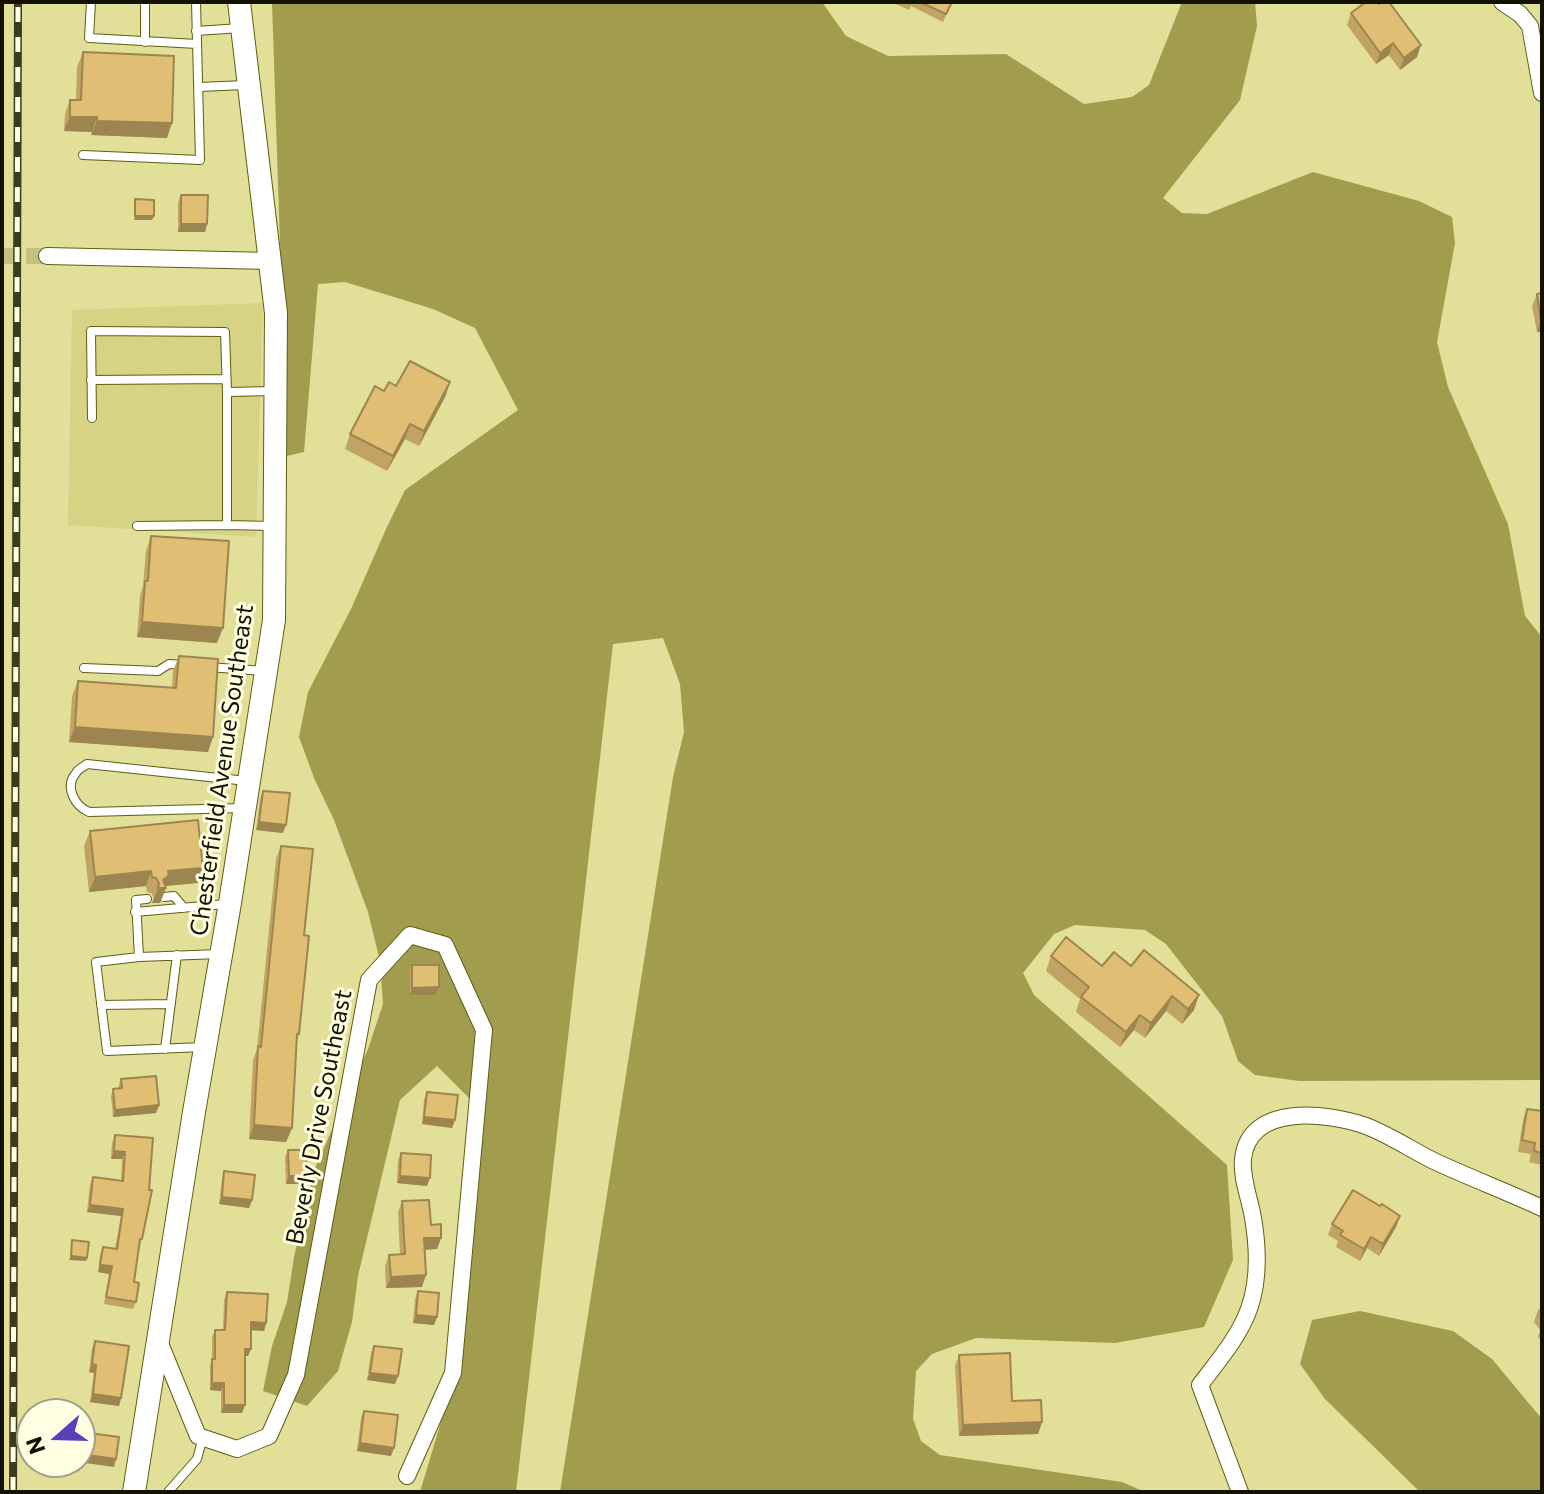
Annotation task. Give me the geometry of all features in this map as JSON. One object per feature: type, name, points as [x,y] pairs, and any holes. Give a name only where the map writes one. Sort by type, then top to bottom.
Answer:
[{"type":"street","name":"Chesterfield Avenue Southeast","points":[[134,1492],[274,620],[276,313],[239,2]]},
{"type":"street","points":[[1502,2],[1520,14],[1530,26],[1542,93]]},
{"type":"street","points":[[47,256],[271,261]]},
{"type":"street","name":"Beverly Drive Southeast","points":[[203,1437],[237,1449],[269,1436],[296,1375],[369,980],[410,935],[445,945],[484,1030],[453,1373],[407,1476]]},
{"type":"street","points":[[1240,1492],[1200,1385],[1234,1339],[1249,1309],[1255,1285],[1257,1250],[1243,1157],[1248,1141],[1257,1131],[1272,1120],[1305,1115],[1334,1118],[1368,1127],[1435,1161],[1542,1208]]},
{"type":"street","points":[[159,1341],[198,1436],[203,1437]]},
{"type":"lane","points":[[91,2],[89,38],[197,44]]},
{"type":"lane","points":[[145,2],[145,42]]},
{"type":"lane","points":[[83,155],[200,160],[196,2]]},
{"type":"lane","points":[[196,31],[242,28]]},
{"type":"lane","points":[[199,87],[251,85]]},
{"type":"lane","points":[[92,418],[91,331],[225,332],[227,525]]},
{"type":"lane","points":[[91,380],[226,379]]},
{"type":"lane","points":[[227,392],[276,391]]},
{"type":"lane","points":[[137,526],[275,526]]},
{"type":"lane","points":[[84,668],[158,671],[169,664],[266,671]]},
{"type":"lane","points":[[244,808],[89,812],[79,808],[71,785],[75,773],[87,764],[248,781]]},
{"type":"lane","points":[[164,897],[174,896],[184,908]]},
{"type":"lane","points":[[139,957],[136,900],[147,899]]},
{"type":"lane","points":[[135,912],[230,903]]},
{"type":"lane","points":[[205,1047],[107,1051],[96,962],[221,954]]},
{"type":"lane","points":[[165,1049],[177,955]]},
{"type":"lane","points":[[101,1005],[171,1004]]},
{"type":"lane","points":[[168,1492],[197,1459],[203,1437]]},
{"type":"shaded area","points":[[272,2],[822,2],[846,36],[888,56],[1006,54],[1084,104],[1132,97],[1149,85],[1182,2],[1255,2],[1257,26],[1240,100],[1163,198],[1182,213],[1207,214],[1313,172],[1419,201],[1452,217],[1455,243],[1437,342],[1448,387],[1508,524],[1525,616],[1542,637],[1542,1080],[1299,1081],[1255,1075],[1238,1061],[1222,1016],[1166,944],[1145,930],[1075,925],[1054,934],[1023,973],[1034,995],[1227,1165],[1233,1260],[1204,1327],[1115,1343],[976,1338],[932,1354],[916,1371],[913,1419],[921,1441],[940,1455],[1122,1482],[1145,1492],[560,1492],[673,777],[684,732],[680,684],[663,638],[613,644],[516,1492],[420,1492],[452,1377],[470,1142],[469,1098],[437,1066],[400,1100],[358,1276],[352,1322],[338,1371],[307,1406],[263,1391],[272,1346],[287,1302],[314,1170],[368,1049],[383,1004],[380,961],[368,912],[299,737],[308,692],[351,609],[405,490],[518,410],[475,328],[433,309],[345,282],[318,284],[304,452],[287,456]]},
{"type":"shaded area","points":[[263,303],[256,537],[68,525],[72,310]]},
{"type":"shaded area","points":[[1360,1311],[1453,1331],[1492,1359],[1542,1419],[1542,1492],[1420,1492],[1325,1399],[1300,1364],[1312,1320]]},
{"type":"building","points":[[920,2],[952,2],[946,14]]},
{"type":"building","points":[[1366,2],[1389,2],[1421,45],[1404,58],[1393,43],[1380,53],[1351,13]]},
{"type":"building","points":[[83,52],[174,56],[172,123],[97,121],[97,117],[70,117],[70,100],[81,100]]},
{"type":"building","points":[[181,195],[208,195],[207,224],[181,224]]},
{"type":"building","points":[[135,199],[154,200],[154,216],[135,216]]},
{"type":"building","points":[[1542,293],[1542,321],[1541,321],[1537,294]]},
{"type":"building","points":[[410,361],[450,382],[424,431],[410,424],[393,456],[350,434],[375,386],[384,391],[389,382],[396,386]]},
{"type":"building","points":[[151,536],[229,541],[223,628],[142,622]]},
{"type":"building","points":[[179,656],[218,659],[213,737],[75,727],[78,681],[176,688]]},
{"type":"building","points":[[263,791],[290,793],[286,825],[259,822]]},
{"type":"building","points":[[198,820],[203,868],[168,871],[169,875],[163,880],[166,888],[158,888],[159,883],[152,877],[151,871],[95,877],[90,831]]},
{"type":"building","points":[[281,846],[313,849],[304,935],[309,936],[297,1034],[292,1128],[254,1125],[258,1046],[261,1047]]},
{"type":"building","points":[[1066,937],[1102,966],[1114,952],[1131,966],[1144,950],[1199,995],[1188,1009],[1172,996],[1151,1023],[1140,1015],[1126,1032],[1081,997],[1089,987],[1051,956]]},
{"type":"building","points":[[412,965],[439,965],[439,987],[412,988]]},
{"type":"building","points":[[156,1076],[159,1105],[115,1110],[113,1089],[122,1088],[121,1079]]},
{"type":"building","points":[[427,1092],[458,1095],[455,1120],[424,1117]]},
{"type":"building","points":[[1527,1109],[1542,1111],[1542,1153],[1534,1151],[1535,1143],[1522,1140]]},
{"type":"building","points":[[115,1135],[153,1138],[149,1190],[152,1190],[140,1239],[134,1282],[139,1283],[136,1302],[106,1297],[112,1266],[100,1265],[103,1247],[117,1249],[123,1209],[90,1205],[93,1177],[123,1181],[125,1152],[114,1151]]},
{"type":"building","points":[[288,1150],[306,1150],[307,1176],[289,1176]]},
{"type":"building","points":[[401,1153],[431,1155],[430,1178],[400,1176]]},
{"type":"building","points":[[224,1171],[255,1175],[252,1200],[222,1197]]},
{"type":"building","points":[[1353,1190],[1400,1216],[1383,1244],[1371,1237],[1364,1249],[1340,1235],[1343,1231],[1332,1224]]},
{"type":"building","points":[[429,1200],[431,1225],[441,1224],[441,1238],[424,1238],[426,1275],[391,1277],[389,1255],[405,1254],[402,1201]]},
{"type":"building","points":[[72,1240],[89,1242],[87,1258],[71,1256]]},
{"type":"building","points":[[418,1291],[439,1293],[437,1317],[416,1315]]},
{"type":"building","points":[[227,1292],[268,1294],[266,1323],[251,1322],[251,1349],[245,1349],[245,1405],[224,1405],[224,1383],[212,1383],[215,1330],[225,1330]]},
{"type":"building","points":[[95,1341],[129,1346],[121,1398],[93,1394]]},
{"type":"building","points":[[374,1346],[402,1349],[398,1376],[370,1373]]},
{"type":"building","points":[[1010,1353],[1012,1401],[1041,1400],[1042,1422],[963,1425],[959,1355]]},
{"type":"building","points":[[364,1411],[398,1415],[394,1448],[360,1443]]},
{"type":"building","points":[[96,1434],[119,1437],[116,1459],[96,1456]]},
{"type":"tunnel","points":[[2,256],[47,256]]},
{"type":"railway","points":[[13,1492],[18,2]]}]
